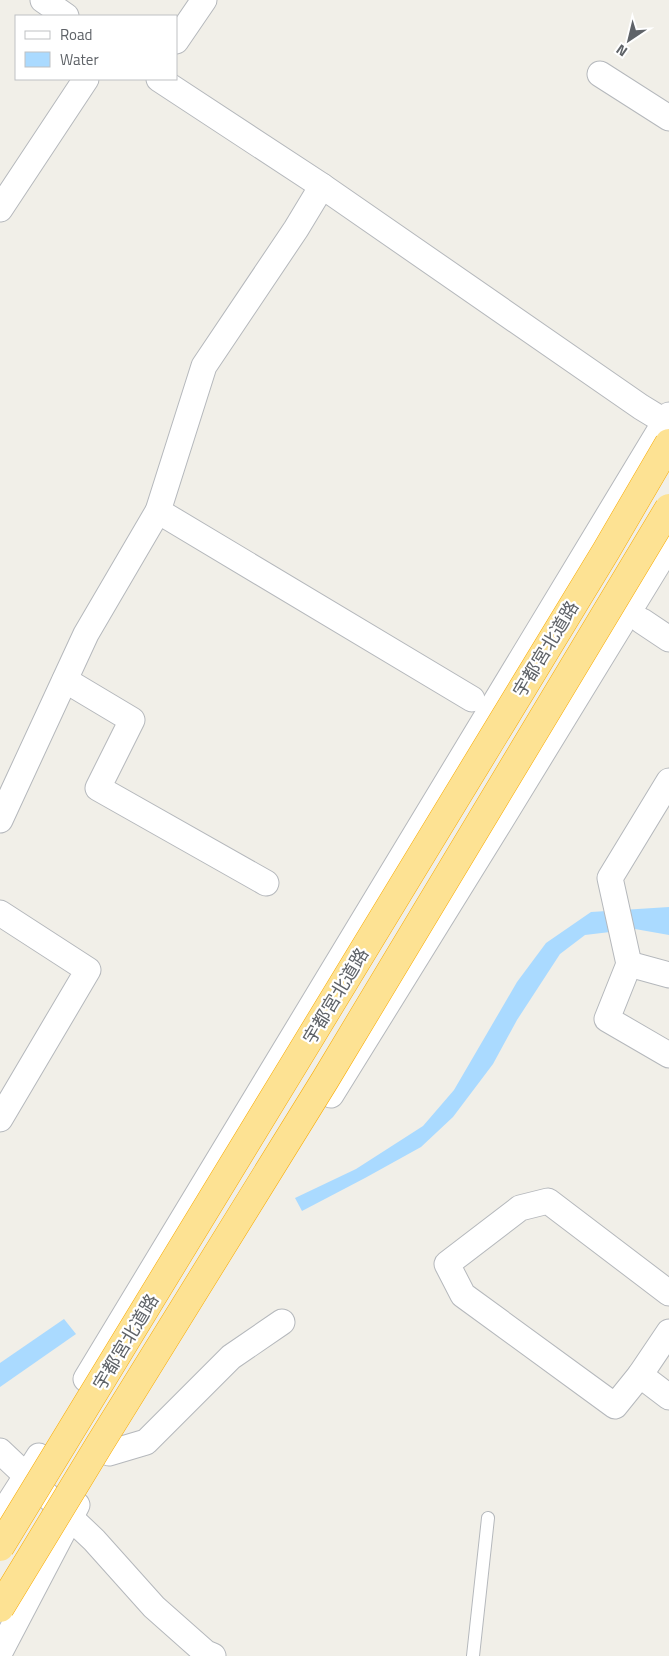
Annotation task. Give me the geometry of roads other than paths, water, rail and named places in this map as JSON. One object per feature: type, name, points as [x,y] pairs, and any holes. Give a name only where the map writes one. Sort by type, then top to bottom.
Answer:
[{"type":"highway","name":"宇都宮北道路","points":[[0,1546],[595,568],[668,426]]},
{"type":"highway","name":"宇都宮北道路","points":[[0,1608],[99,1444],[326,1080],[669,508]]},
{"type":"street","points":[[43,0],[65,15]]},
{"type":"street","points":[[178,38],[204,0]]},
{"type":"street","points":[[600,74],[669,118]]},
{"type":"street","points":[[0,209],[85,80]]},
{"type":"street","points":[[0,1517],[27,1477],[668,426],[322,186],[161,80]]},
{"type":"street","points":[[0,820],[86,634],[158,511],[204,366],[296,229],[322,186]]},
{"type":"street","points":[[158,511],[472,699]]},
{"type":"street","points":[[0,1652],[70,1517],[497,828],[669,546]]},
{"type":"street","points":[[642,621],[669,639]]},
{"type":"street","points":[[64,680],[132,720],[98,788],[266,883]]},
{"type":"street","points":[[669,781],[610,878],[629,964],[607,1019],[669,1055]]},
{"type":"street","points":[[0,913],[88,970],[0,1119]]},
{"type":"street","points":[[629,964],[669,975]]},
{"type":"street","points":[[669,1293],[548,1201],[520,1208],[447,1264],[463,1296],[616,1406],[669,1332]]},
{"type":"street","points":[[109,1453],[146,1442],[230,1357],[282,1322]]},
{"type":"street","points":[[640,1375],[669,1396]]},
{"type":"street","points":[[0,1451],[94,1540],[154,1607],[208,1655]]},
{"type":"lane","points":[[473,1656],[488,1518]]},
{"type":"water","points":[[669,907],[669,935],[635,929],[585,935],[560,954],[517,1020],[493,1064],[453,1117],[421,1147],[302,1211],[295,1198],[356,1169],[423,1126],[454,1090],[517,982],[546,943],[591,912]]},
{"type":"water","points":[[64,1319],[76,1334],[0,1387],[0,1363]]}]
